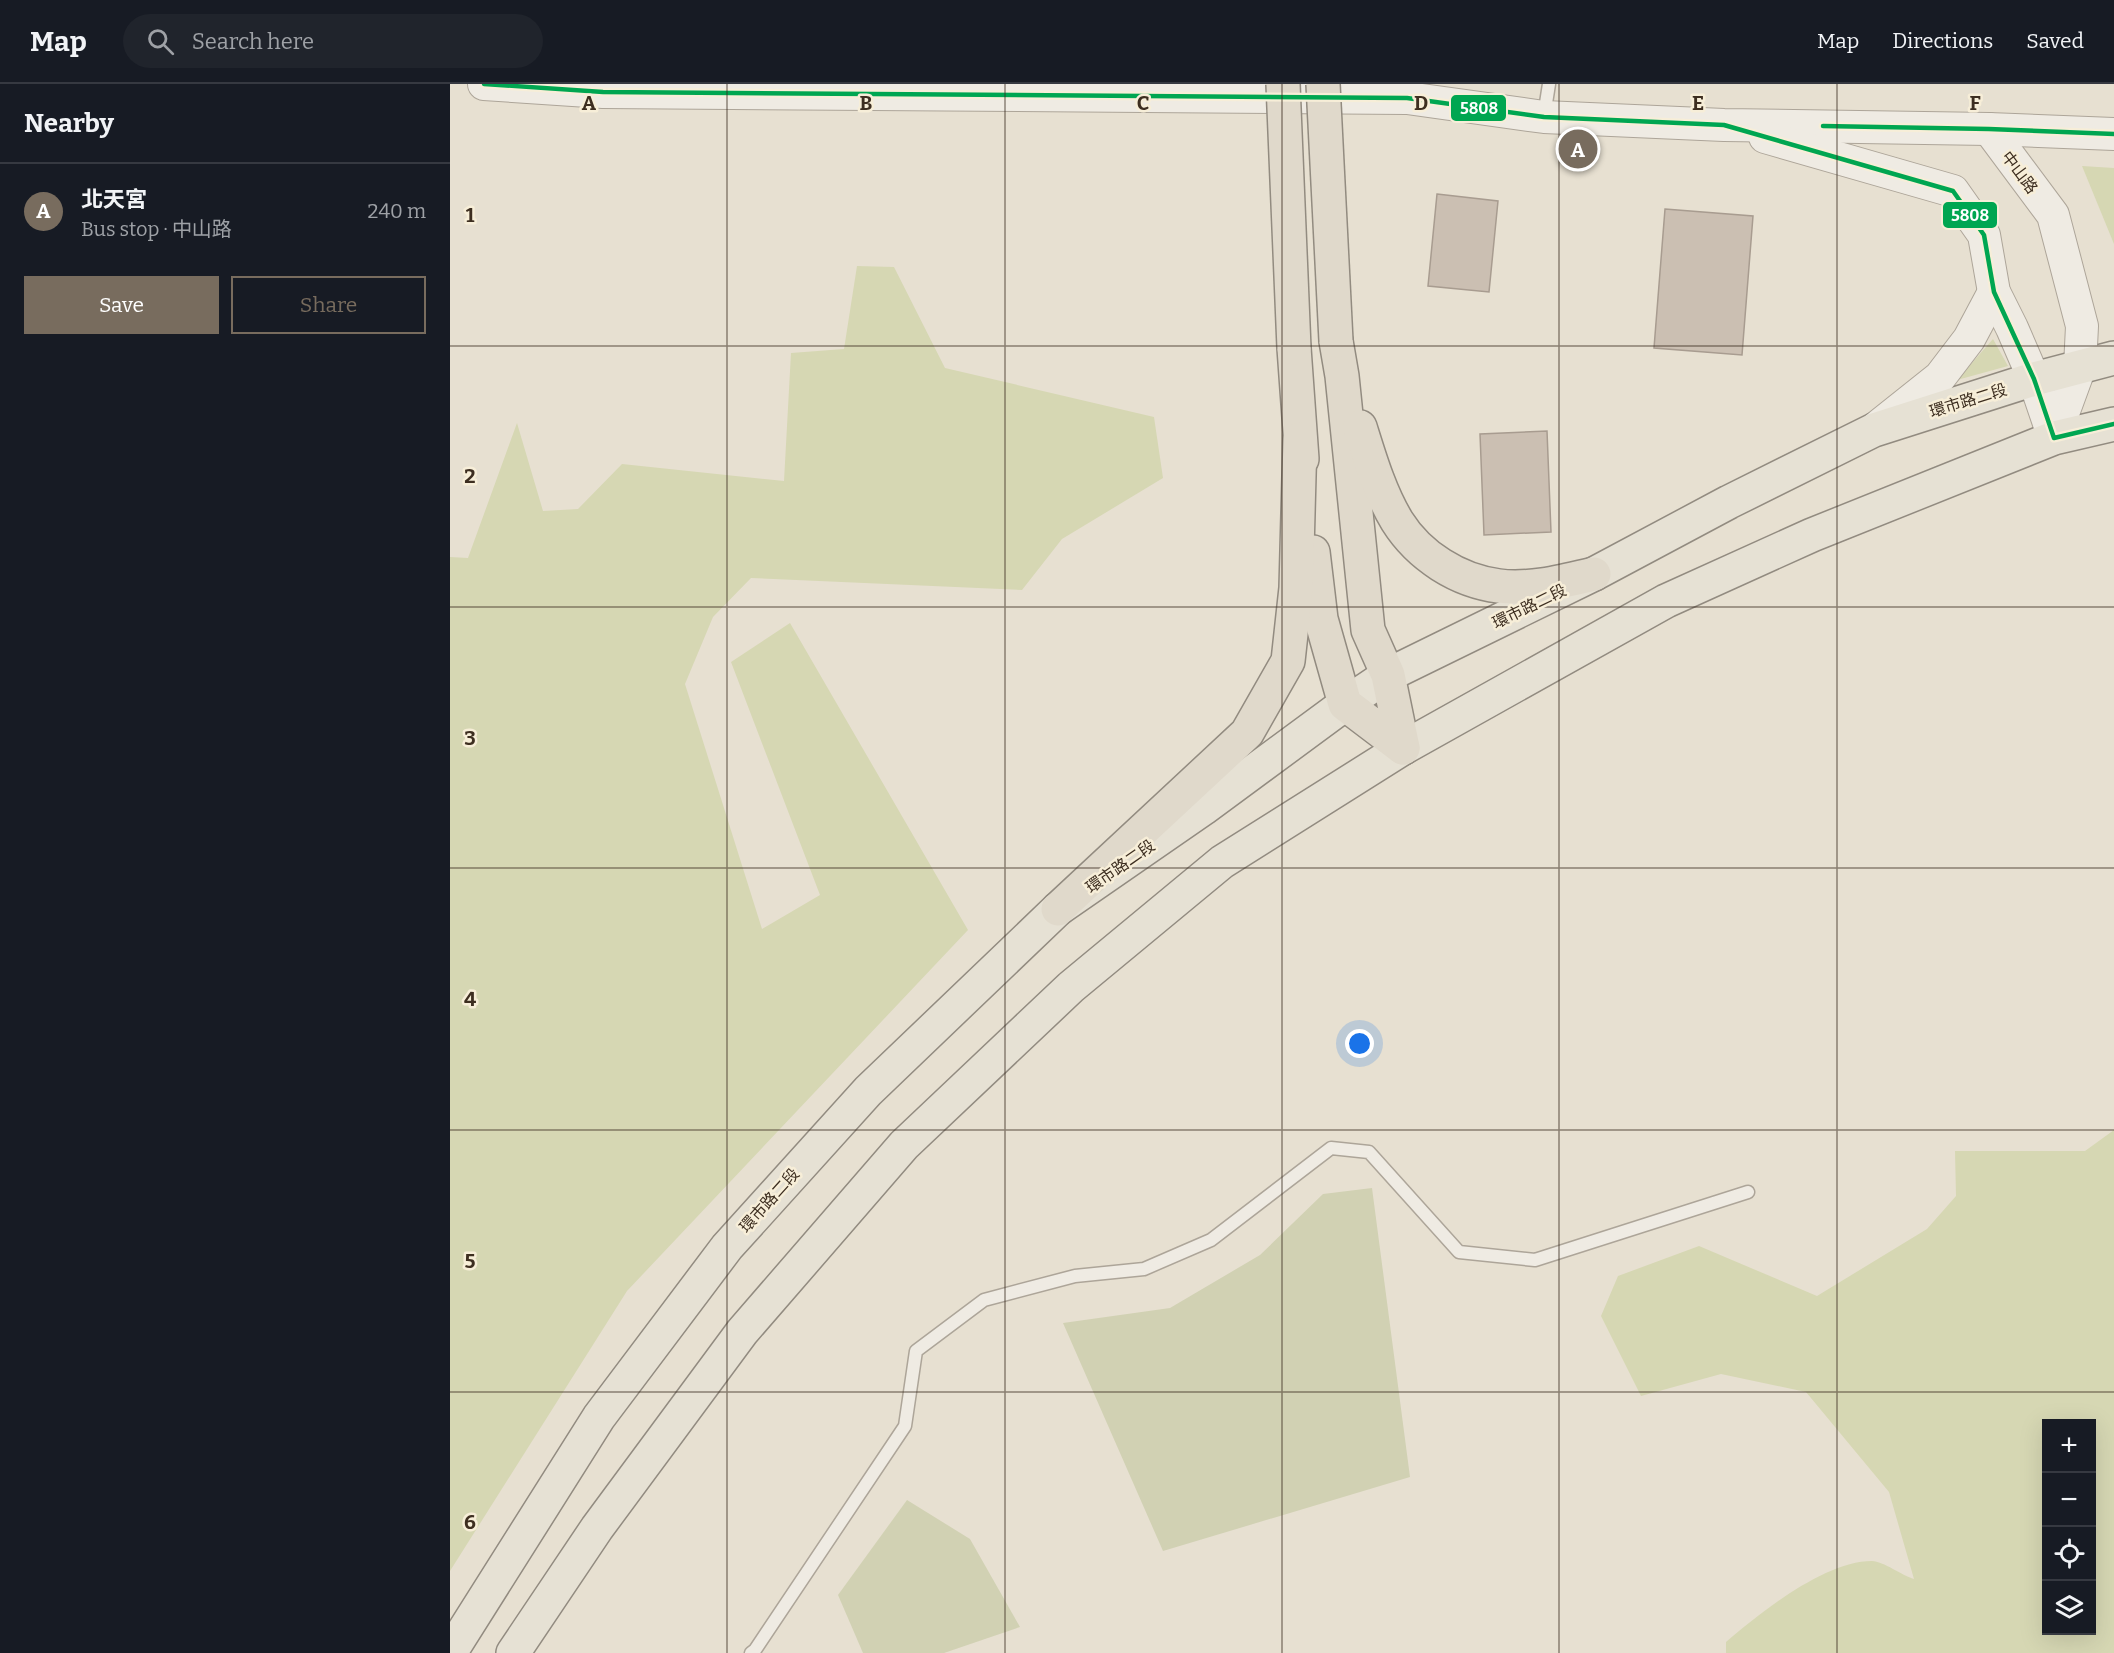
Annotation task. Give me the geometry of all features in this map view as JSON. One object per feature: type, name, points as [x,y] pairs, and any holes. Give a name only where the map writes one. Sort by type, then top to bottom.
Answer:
[{"type":"highway","points":[[1283,84],[1300,439],[1320,619],[1345,704],[1403,748]]},
{"type":"highway","points":[[1323,84],[1336,341],[1342,376],[1368,630],[1388,675],[1403,748]]},
{"type":"highway","points":[[1342,376],[1384,492],[1398,522],[1422,552],[1455,574],[1498,586],[1532,586],[1594,574]]},
{"type":"highway","points":[[1058,909],[1247,733],[1288,661],[1296,588],[1300,439]]},
{"type":"main road","points":[[2034,379],[2114,358]]},
{"type":"main road","name":"環市路二段","points":[[450,1653],[599,1417],[727,1247],[868,1091],[1058,909],[1204,808],[1388,675],[1594,574],[1729,502],[1874,430],[2034,379]]},
{"type":"main road","points":[[513,1653],[597,1528],[742,1332],[904,1145],[1071,987],[1222,862],[1403,748],[1666,601],[1812,535],[2054,438],[2114,424]]},
{"type":"street","points":[[484,84],[603,92],[1407,98],[1544,117],[1724,125],[1989,129],[2114,134]]},
{"type":"street","points":[[1724,125],[1953,191],[1984,235],[1994,292],[2034,379],[2054,438]]},
{"type":"street","name":"中山路","points":[[1989,129],[2052,215],[2082,326],[2080,367],[2054,438]]},
{"type":"street","points":[[1874,430],[1940,377],[1969,339],[1994,292]]},
{"type":"lane","points":[[1544,117],[1549,84]]},
{"type":"lane","points":[[751,1653],[905,1426],[916,1351],[984,1300],[1075,1276],[1144,1269],[1211,1240],[1331,1148],[1369,1152],[1459,1252],[1535,1260],[1748,1192]]},
{"type":"green space","points":[[2082,166],[2114,168],[2114,244]]},
{"type":"green space","points":[[857,266],[894,267],[945,368],[1154,417],[1163,478],[1062,539],[1022,590],[751,578],[713,617],[685,684],[762,929],[820,895],[731,662],[790,623],[968,930],[627,1291],[450,1571],[450,557],[468,558],[517,423],[543,511],[578,509],[622,464],[784,481],[791,353],[844,349]]},
{"type":"green space","points":[[1993,339],[2008,366],[1957,380]]},
{"type":"green space","points":[[2114,1130],[2114,1653],[1726,1653],[1726,1642],[1775,1603],[1834,1569],[1872,1561],[1882,1563],[1914,1579],[1889,1492],[1806,1392],[1721,1374],[1641,1396],[1601,1316],[1618,1276],[1699,1246],[1817,1296],[1927,1229],[1956,1196],[1955,1151],[2085,1151]]},
{"type":"green space","points":[[1372,1188],[1410,1477],[1163,1551],[1063,1323],[1170,1308],[1260,1255],[1323,1194]]},
{"type":"green space","points":[[907,1500],[970,1539],[1020,1627],[944,1653],[863,1653],[838,1595]]},
{"type":"building","points":[[1437,194],[1498,201],[1489,292],[1428,286]]},
{"type":"building","points":[[1665,209],[1753,216],[1742,355],[1654,348]]},
{"type":"building","points":[[1547,431],[1551,532],[1484,535],[1480,434]]},
{"type":"transit line","name":"5808","points":[[484,84],[603,92],[1407,98],[1544,117],[1724,125],[1953,191],[1984,235],[1994,292],[2034,379],[2054,438],[2114,424]]},
{"type":"transit line","name":"5808","points":[[1823,126],[2114,134]]},
{"type":"place","name":"北天宮","points":[[1578,149]]}]
